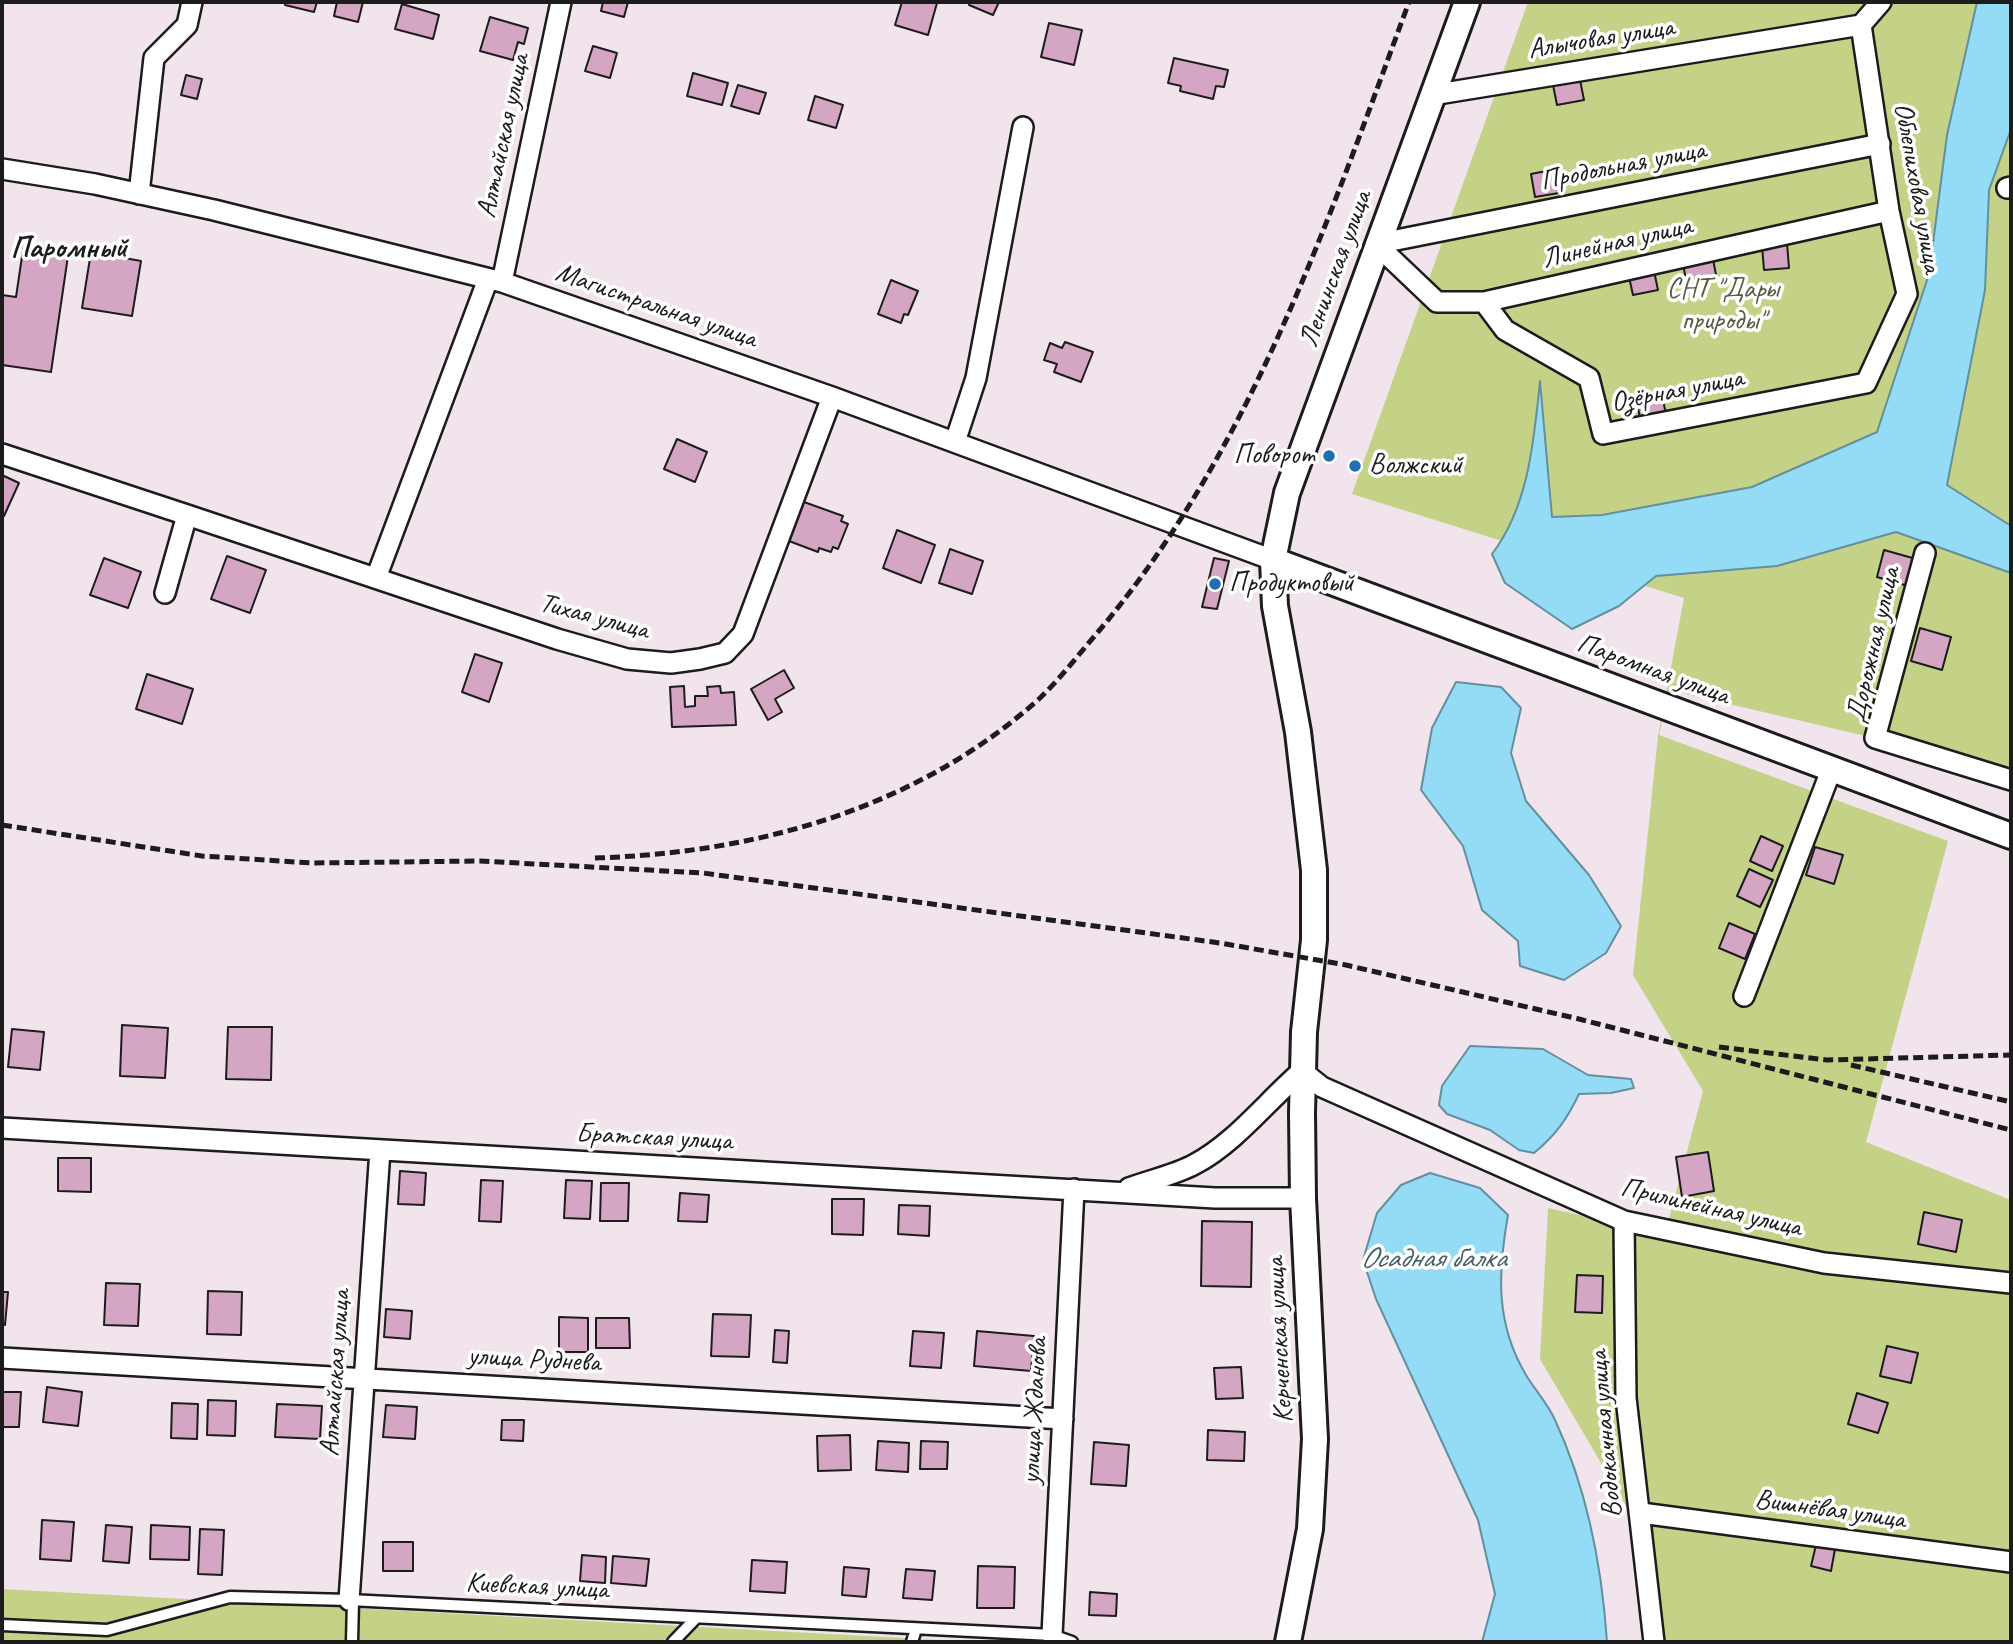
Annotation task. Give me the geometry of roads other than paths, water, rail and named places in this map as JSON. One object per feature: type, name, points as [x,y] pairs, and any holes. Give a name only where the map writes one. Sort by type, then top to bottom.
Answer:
[{"type":"street","points":[[139,194],[154,58],[187,26],[192,2]]},
{"type":"street","name":"Алтайская улица","points":[[376,578],[495,280],[561,2]]},
{"type":"street","name":"Ленинская улица","points":[[1304,1032],[1314,940],[1314,870],[1298,732],[1277,615],[1273,561],[1287,493],[1466,2]]},
{"type":"street","points":[[1861,26],[1881,2]]},
{"type":"street","name":"Алычовая улица","points":[[1432,95],[1861,26]]},
{"type":"street","name":"Облепиховая улица","points":[[1861,26],[1889,211],[1907,294],[1866,383]]},
{"type":"street","points":[[955,442],[976,378],[1023,127]]},
{"type":"street","name":"Продольная улица","points":[[1377,244],[1880,144]]},
{"type":"street","name":"Магистральная улица","points":[[2,169],[227,213],[495,280],[832,397],[1273,561]]},
{"type":"street","name":"Линейная улица","points":[[1377,244],[1437,302],[1484,302],[1889,211]]},
{"type":"street","name":"Озёрная улица","points":[[1484,302],[1505,330],[1589,378],[1603,434],[1866,383]]},
{"type":"street","name":"Тихая улица","points":[[2,454],[557,639],[627,659],[671,663],[724,653],[743,634],[832,397]]},
{"type":"street","points":[[165,593],[187,515]]},
{"type":"street","name":"Дорожная улица","points":[[1925,552],[1875,738],[2011,780]]},
{"type":"street","name":"Паромная улица","points":[[1273,561],[2011,836]]},
{"type":"street","points":[[1744,996],[1832,768]]},
{"type":"street","name":"Керченская улица","points":[[1288,1642],[1310,1529],[1315,1439],[1303,1198],[1304,1032]]},
{"type":"street","points":[[1122,1191],[1195,1164],[1233,1136],[1268,1100],[1303,1071]]},
{"type":"street","name":"Прилинейная улица","points":[[1303,1071],[1322,1087],[1624,1221],[1824,1263],[2011,1283]]},
{"type":"street","name":"Братская улица","points":[[2,1128],[1215,1198],[1303,1198]]},
{"type":"street","name":"Алтайская улица","points":[[351,1600],[363,1378],[380,1150]]},
{"type":"street","name":"улица Жданова","points":[[1052,1635],[1073,1189]]},
{"type":"street","name":"Водокачная улица","points":[[1624,1221],[1626,1398],[1654,1642]]},
{"type":"street","name":"улица Руднева","points":[[2,1358],[1063,1419]]},
{"type":"street","name":"Вишнёвая улица","points":[[1641,1513],[2011,1562]]},
{"type":"lane","name":"Киевская улица","points":[[2,1625],[107,1630],[230,1597],[351,1600],[1052,1635],[1072,1642]]},
{"type":"lane","points":[[351,1600],[352,1642]]},
{"type":"lane","points":[[673,1642],[696,1618]]},
{"type":"lane","points":[[912,1642],[916,1629]]},
{"type":"lane","points":[[105,1642],[107,1630]]},
{"type":"water","points":[[1977,2],[2011,2],[2011,129],[1989,190],[1985,290],[1947,485],[2011,526],[2011,573],[1896,532],[1777,566],[1656,576],[1619,606],[1572,629],[1505,583],[1492,554],[1514,515],[1522,493],[1532,449],[1540,381],[1552,517],[1602,515],[1752,487],[1877,432],[1929,274],[1947,135]]},
{"type":"water","points":[[1456,682],[1501,687],[1521,708],[1511,753],[1526,801],[1589,875],[1621,926],[1606,953],[1564,980],[1520,966],[1518,941],[1482,910],[1463,846],[1421,790],[1432,728]]},
{"type":"water","points":[[1470,1046],[1543,1049],[1588,1075],[1631,1079],[1634,1088],[1611,1093],[1579,1094],[1549,1140],[1534,1153],[1519,1150],[1490,1130],[1447,1114],[1439,1105],[1442,1086]]},
{"type":"water","name":"Осадная балка","points":[[1430,1173],[1480,1188],[1508,1215],[1501,1277],[1504,1317],[1516,1356],[1552,1414],[1576,1473],[1597,1557],[1607,1642],[1482,1642],[1495,1594],[1478,1520],[1376,1299],[1363,1260],[1377,1213],[1401,1185]]},
{"type":"railway","points":[[595,858],[715,847],[831,818],[887,796],[940,770],[991,737],[1047,691],[1098,632],[1152,562],[1200,488],[1242,411],[1315,250],[1409,2]]},
{"type":"railway","points":[[2,825],[202,856],[312,863],[480,861],[703,873],[1220,943],[1346,965],[1579,1019],[2011,1130]]},
{"type":"railway","points":[[1719,1047],[1827,1060],[2011,1055]]},
{"type":"railway","points":[[1851,1065],[2011,1102]]},
{"type":"place","name":"Поворот","points":[[1329,456]]},
{"type":"place","name":"Волжский","points":[[1355,466]]},
{"type":"place","name":"Продуктовый","points":[[1215,584]]},
{"type":"district","name":"Паромный","points":[[69,249]]},
{"type":"park label","name":"СНТ \"Дары природы\"","points":[[1723,306]]}]
